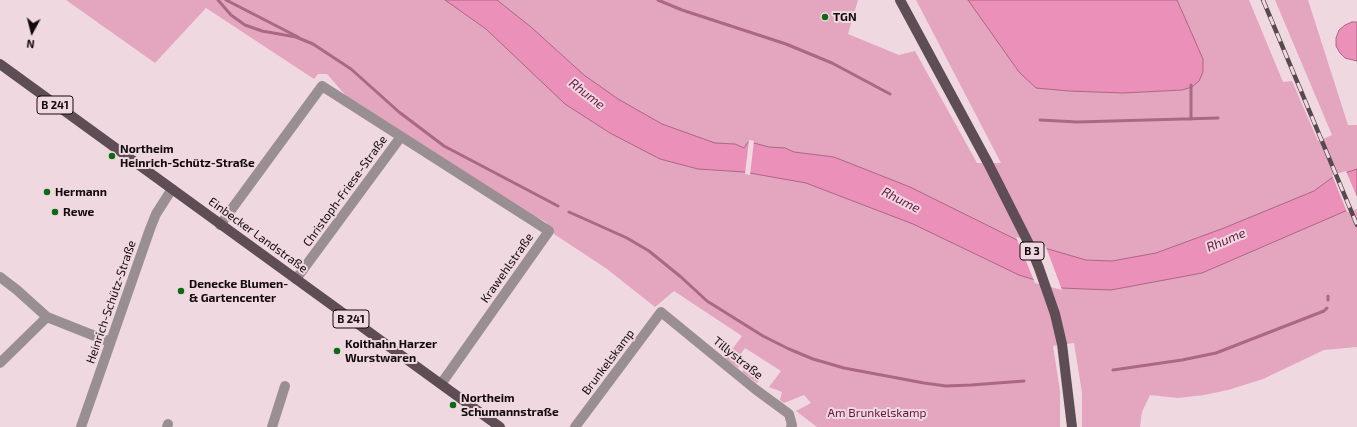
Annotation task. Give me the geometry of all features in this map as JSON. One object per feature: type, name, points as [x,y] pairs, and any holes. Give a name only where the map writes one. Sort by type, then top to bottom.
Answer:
[{"type":"main road","name":"B 3","points":[[900,0],[1030,246],[1046,287],[1062,344],[1072,427]]},
{"type":"main road","name":"Einbecker Landstraße","points":[[0,64],[500,427]]},
{"type":"street","points":[[220,225],[322,86],[400,138]]},
{"type":"street","name":"Christoph-Friese-Straße","points":[[296,280],[400,138]]},
{"type":"street","name":"Krawehlstraße","points":[[400,138],[549,231],[441,384]]},
{"type":"street","name":"Heinrich-Schütz-Straße","points":[[81,427],[153,222],[172,189]]},
{"type":"street","points":[[0,277],[48,317],[110,342]]},
{"type":"street","name":"Brunkelskamp","points":[[575,427],[661,312]]},
{"type":"street","name":"Tillystraße","points":[[661,312],[755,389],[789,414],[792,425],[791,427]]},
{"type":"street","points":[[0,363],[48,317]]},
{"type":"street","points":[[272,427],[285,386]]},
{"type":"green space","name":"Am Brunkelskamp","points":[[66,0],[858,0],[848,34],[899,55],[915,51],[977,163],[1001,163],[916,0],[1249,0],[1283,82],[1292,81],[1318,141],[1332,135],[1275,0],[1308,0],[1348,125],[1357,125],[1357,347],[1324,350],[1263,379],[1228,390],[1178,398],[1150,395],[1142,412],[1140,427],[1082,427],[1082,393],[1074,343],[1053,346],[1060,391],[1060,427],[817,427],[796,411],[811,403],[804,395],[784,403],[780,400],[782,392],[769,387],[781,371],[745,348],[736,361],[740,365],[738,368],[725,359],[742,336],[674,291],[655,307],[607,269],[554,234],[546,222],[520,209],[347,97],[327,74],[318,74],[314,79],[206,8],[155,63]]},
{"type":"green space","points":[[746,368],[760,379],[757,383],[742,372]]},
{"type":"water","name":"Rhume","points":[[445,0],[497,0],[531,27],[584,75],[618,99],[662,124],[715,143],[735,144],[744,148],[748,142],[769,147],[785,148],[794,152],[834,157],[910,187],[1017,240],[1086,260],[1112,261],[1156,253],[1224,228],[1314,191],[1333,177],[1357,169],[1357,206],[1202,273],[1111,290],[1061,288],[1019,275],[913,224],[806,183],[744,172],[698,169],[660,159],[610,133],[565,104],[486,29]]},
{"type":"water","points":[[968,0],[1177,0],[1203,59],[1203,72],[1199,81],[1192,87],[1182,90],[1123,93],[1036,88],[1019,72]]},
{"type":"water","points":[[1352,22],[1357,22],[1357,61],[1345,58],[1336,46],[1336,38],[1339,30]]},
{"type":"pier","points":[[749,140],[754,141],[750,175],[745,174]]},
{"type":"pier","points":[[1346,171],[1357,197],[1357,209],[1347,212],[1332,175]]},
{"type":"pier","points":[[1016,237],[1046,247],[1062,290],[1035,283]]},
{"type":"waterway","points":[[218,0],[231,15],[245,25],[262,31],[296,37],[313,44],[351,69],[399,112],[444,146],[558,206]]},
{"type":"waterway","points":[[226,0],[298,37]]},
{"type":"waterway","points":[[658,0],[682,10],[786,44],[832,63],[890,94]]},
{"type":"waterway","points":[[1191,85],[1191,119]]},
{"type":"waterway","points":[[1040,120],[1077,122],[1218,118]]},
{"type":"waterway","points":[[569,212],[627,238],[649,251],[681,277],[707,301],[763,336],[813,359],[844,368],[946,386],[1024,381]]},
{"type":"waterway","points":[[1113,370],[1182,360],[1216,353],[1324,311],[1327,308]]},
{"type":"railway","points":[[1263,0],[1357,225]]},
{"type":"place","name":"TGN","points":[[825,17]]},
{"type":"place","name":"Northeim Heinrich-Schütz-Straße","points":[[112,156]]},
{"type":"place","name":"Hermann","points":[[47,192]]},
{"type":"place","name":"Rewe","points":[[55,212]]},
{"type":"place","name":"Denecke Blumen- & Gartencenter","points":[[181,291]]},
{"type":"place","name":"Koithahn Harzer Wurstwaren","points":[[337,351]]},
{"type":"place","name":"Northeim Schumannstraße","points":[[453,405]]}]
